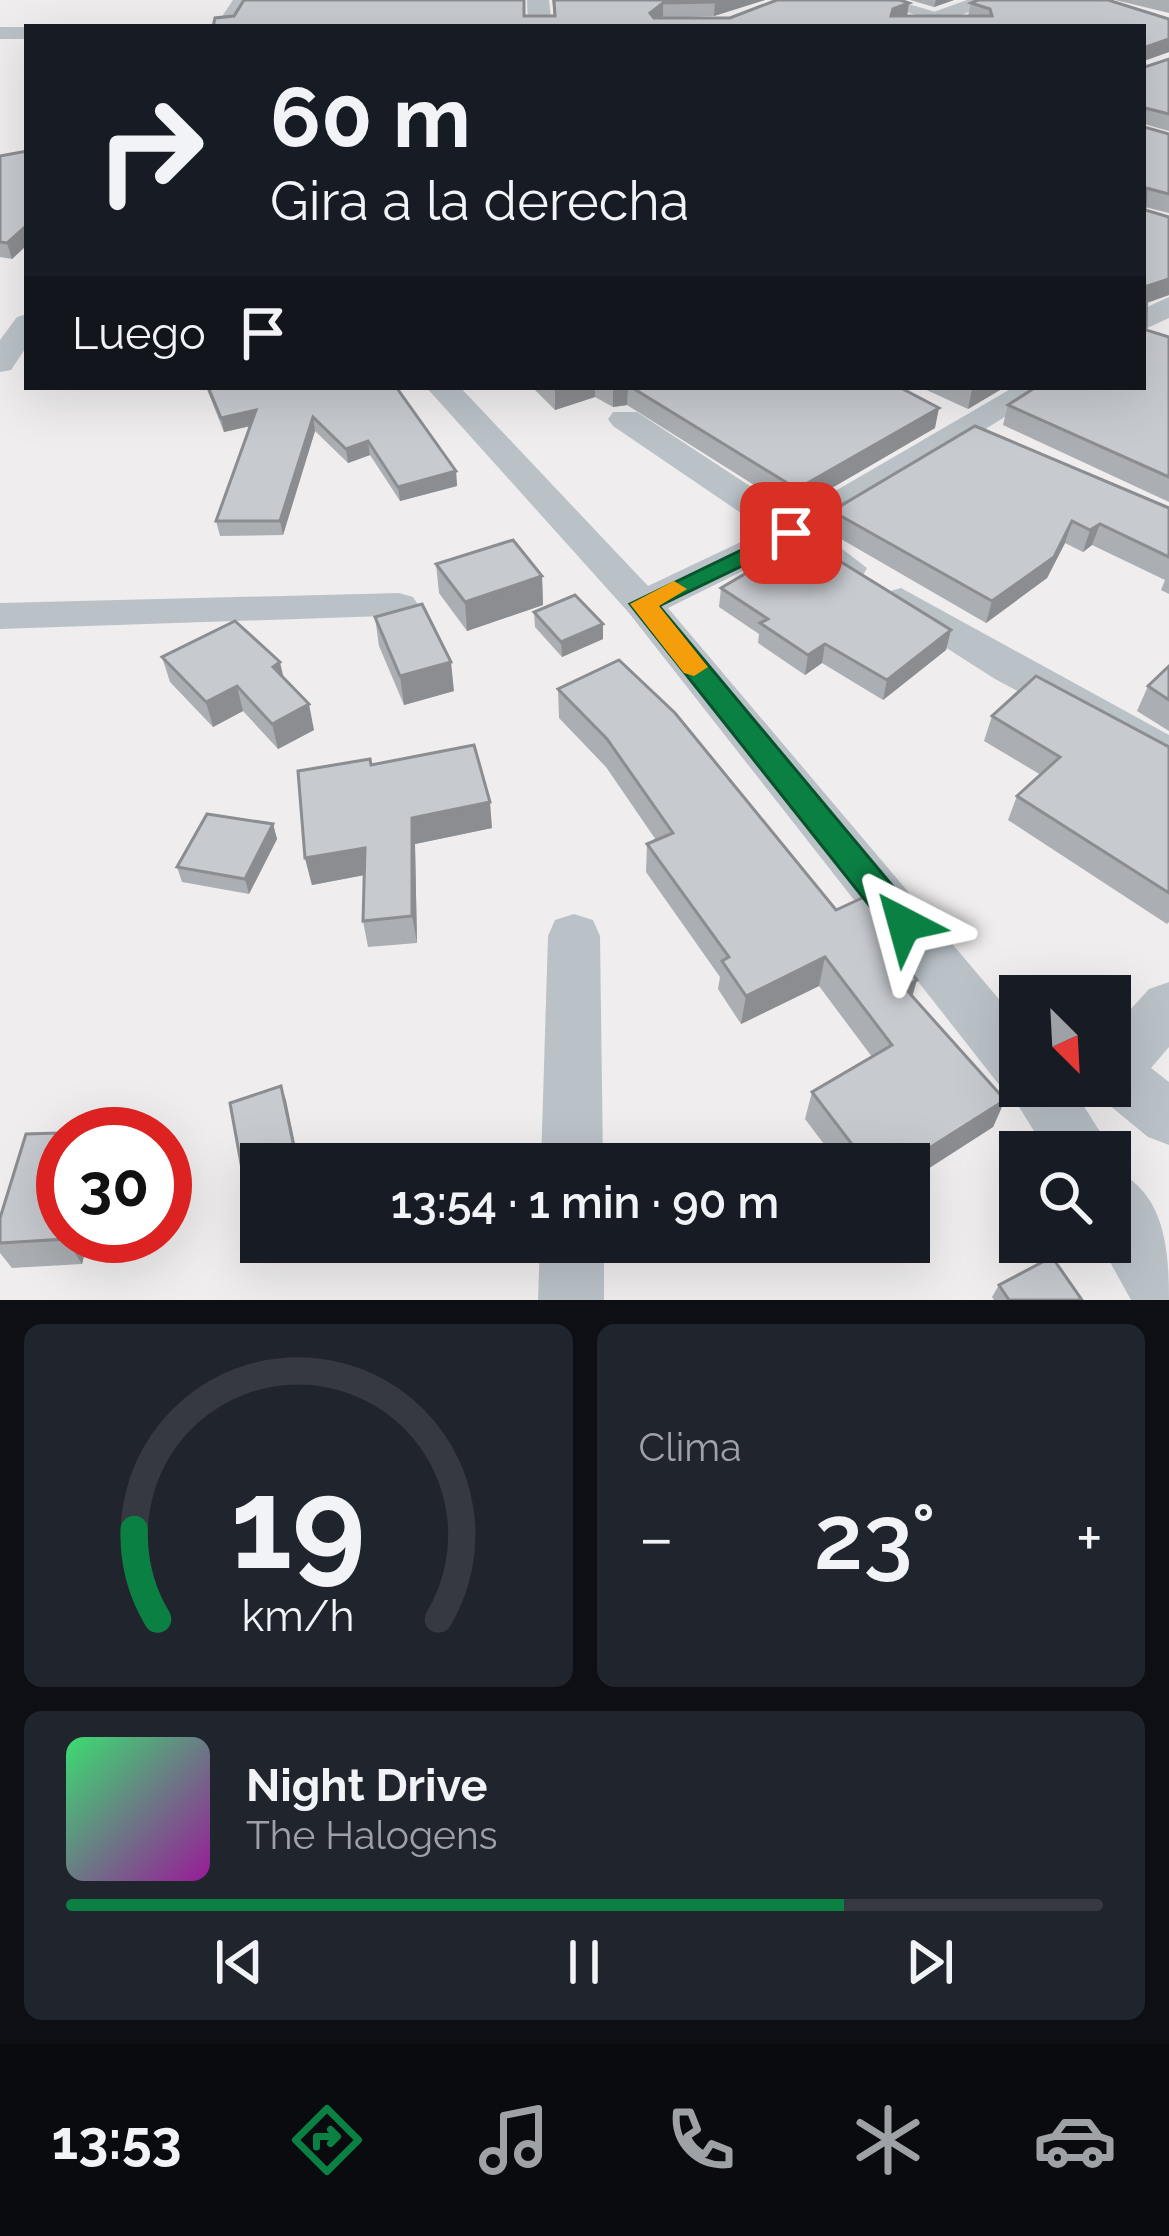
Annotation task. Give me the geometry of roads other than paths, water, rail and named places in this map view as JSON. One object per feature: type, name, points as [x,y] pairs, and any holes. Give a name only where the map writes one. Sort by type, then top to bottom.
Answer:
[{"type":"street","points":[[874,0],[965,24]]},
{"type":"street","points":[[914,24],[991,0]]},
{"type":"street","points":[[0,363],[24,327]]},
{"type":"street","points":[[445,390],[643,604],[999,1040]]},
{"type":"street","points":[[643,604],[791,533],[1032,390]]},
{"type":"street","points":[[926,408],[1009,448]]},
{"type":"street","points":[[625,419],[791,533],[1010,669],[1169,755]]},
{"type":"street","points":[[0,616],[399,606]]},
{"type":"street","points":[[572,1143],[574,936]]},
{"type":"street","points":[[1131,1050],[1169,1006]]},
{"type":"street","points":[[1131,1090],[1169,1118]]},
{"type":"street","points":[[1131,1236],[1168,1300]]},
{"type":"street","points":[[572,1263],[572,1300]]}]
